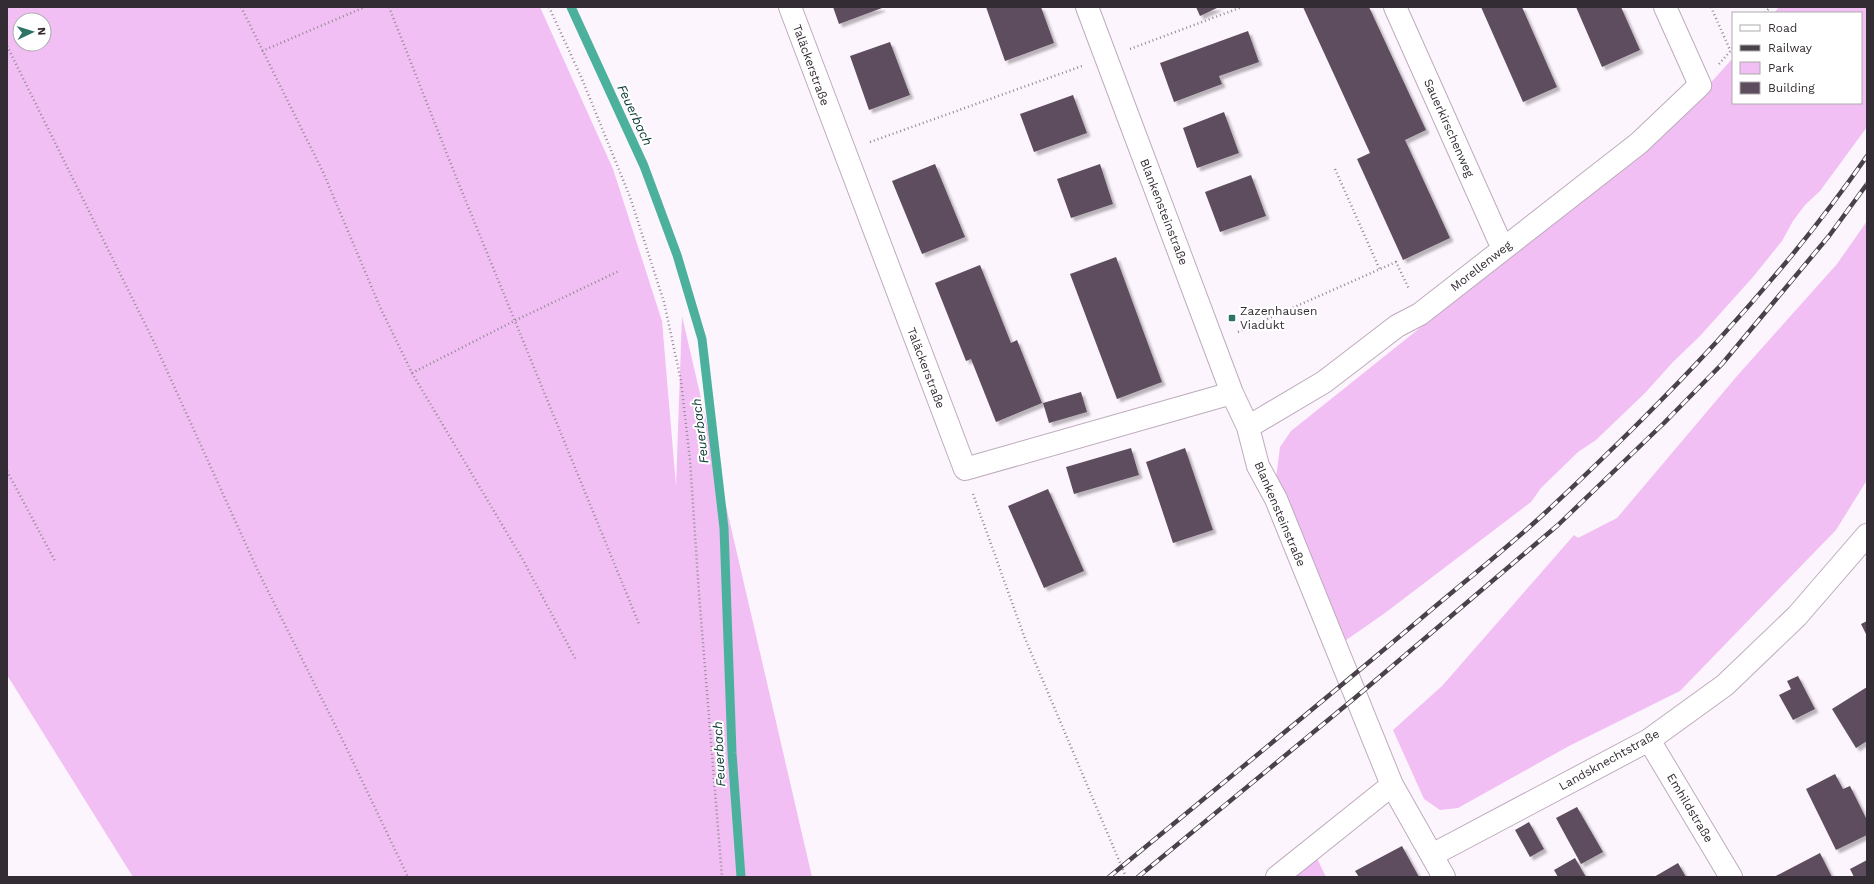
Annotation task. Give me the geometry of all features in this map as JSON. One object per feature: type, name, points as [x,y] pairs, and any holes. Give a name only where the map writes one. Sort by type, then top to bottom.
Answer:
[{"type":"street","name":"Taläckerstraße","points":[[790,7],[965,469]]},
{"type":"street","name":"Blankensteinstraße","points":[[1087,7],[1232,393],[1248,427],[1258,466],[1276,500],[1392,785],[1444,877]]},
{"type":"street","name":"Sauerkirschenweg","points":[[1395,7],[1503,249]]},
{"type":"street","name":"Morellenweg","points":[[1248,427],[1324,382],[1397,326],[1420,314],[1639,143],[1700,85],[1665,7]]},
{"type":"street","points":[[965,469],[1232,393]]},
{"type":"street","name":"Landsknechtstraße","points":[[1432,855],[1649,740],[1725,685],[1797,616],[1867,535]]},
{"type":"street","name":"Emhildstraße","points":[[1649,740],[1731,877]]},
{"type":"street","points":[[1277,877],[1392,785]]},
{"type":"path","points":[[241,7],[323,172],[380,307],[412,373],[523,560],[576,660]]},
{"type":"path","points":[[262,51],[365,7]]},
{"type":"path","points":[[389,7],[514,321],[639,624]]},
{"type":"path","points":[[549,7],[582,79],[630,197],[664,302],[681,381],[690,460],[722,877]]},
{"type":"path","points":[[844,152],[1106,58],[1242,7]]},
{"type":"path","points":[[1711,7],[1730,51]]},
{"type":"path","points":[[7,46],[153,340],[258,571],[345,745],[408,877]]},
{"type":"path","points":[[1335,169],[1380,270]]},
{"type":"path","points":[[1242,330],[1396,262]]},
{"type":"path","points":[[412,373],[514,321],[619,271]]},
{"type":"path","points":[[965,469],[976,506],[1024,636],[1126,877]]},
{"type":"path","points":[[7,471],[55,561]]},
{"type":"green space","points":[[7,7],[540,7],[613,169],[662,321],[676,486],[682,316],[812,877],[133,877],[7,675]]},
{"type":"green space","points":[[1779,7],[1867,7],[1867,127],[1820,191],[1805,205],[1793,221],[1782,241],[1753,277],[1700,336],[1673,362],[1645,393],[1596,440],[1578,452],[1541,488],[1531,502],[1385,613],[1342,643],[1276,478],[1280,447],[1291,431],[1670,128],[1732,59],[1732,104],[1862,104],[1862,12],[1775,12]]},
{"type":"green space","points":[[1867,221],[1867,480],[1836,530],[1680,691],[1569,746],[1458,808],[1440,810],[1424,799],[1393,730],[1442,686],[1574,535],[1578,538],[1617,518],[1737,376],[1837,264]]},
{"type":"green space","points":[[1315,854],[1326,877],[1286,877]]},
{"type":"building","points":[[833,7],[881,7],[882,8],[839,24]]},
{"type":"building","points":[[986,7],[1041,7],[1054,43],[1005,61]]},
{"type":"building","points":[[1196,7],[1219,7],[1200,16]]},
{"type":"building","points":[[1303,7],[1369,7],[1426,130],[1405,140],[1450,238],[1403,260],[1357,159],[1370,153]]},
{"type":"building","points":[[1481,7],[1522,7],[1557,87],[1523,102]]},
{"type":"building","points":[[1576,7],[1621,7],[1640,50],[1602,67]]},
{"type":"building","points":[[1248,31],[1259,62],[1219,76],[1222,84],[1174,102],[1160,63]]},
{"type":"building","points":[[890,42],[910,95],[869,110],[850,56]]},
{"type":"building","points":[[1073,95],[1087,133],[1034,152],[1020,114]]},
{"type":"building","points":[[1224,112],[1239,153],[1197,168],[1183,128]]},
{"type":"building","points":[[935,164],[965,237],[922,254],[892,181]]},
{"type":"building","points":[[1100,164],[1113,204],[1071,218],[1057,179]]},
{"type":"building","points":[[1251,175],[1266,216],[1220,232],[1205,192]]},
{"type":"building","points":[[1116,257],[1162,382],[1117,399],[1070,274]]},
{"type":"building","points":[[980,265],[1011,343],[1017,340],[1042,403],[996,422],[971,359],[966,361],[935,283]]},
{"type":"building","points":[[1081,392],[1087,412],[1049,423],[1043,403]]},
{"type":"building","points":[[1131,448],[1139,475],[1074,494],[1066,467]]},
{"type":"building","points":[[1185,448],[1213,530],[1173,543],[1146,462]]},
{"type":"building","points":[[1048,489],[1084,571],[1044,588],[1008,506]]},
{"type":"building","points":[[1867,621],[1867,636],[1861,624]]},
{"type":"building","points":[[1798,676],[1815,709],[1793,720],[1779,695],[1791,689],[1787,681]]},
{"type":"building","points":[[1867,687],[1867,741],[1856,748],[1832,709]]},
{"type":"building","points":[[1835,774],[1843,789],[1850,786],[1867,820],[1867,835],[1836,850],[1806,789]]},
{"type":"building","points":[[1577,807],[1603,852],[1581,864],[1556,818]]},
{"type":"building","points":[[1529,822],[1544,849],[1530,857],[1515,830]]},
{"type":"building","points":[[1402,846],[1419,877],[1359,877],[1355,871]]},
{"type":"building","points":[[1820,853],[1832,877],[1774,877]]},
{"type":"building","points":[[1575,858],[1586,877],[1558,877],[1554,870]]},
{"type":"building","points":[[1867,860],[1867,877],[1854,877],[1850,869]]},
{"type":"building","points":[[1678,863],[1686,877],[1654,877]]},
{"type":"waterway","name":"Feuerbach","points":[[571,7],[644,166],[677,255],[702,339],[724,528],[732,753],[741,877]]},
{"type":"railway","points":[[1109,877],[1499,554],[1590,471],[1675,386],[1756,297],[1795,252],[1867,156]]},
{"type":"railway","points":[[1138,877],[1356,697],[1558,525],[1664,423],[1722,364],[1829,236],[1867,184]]},
{"type":"place","name":"Zazenhausen Viadukt","points":[[1232,318]]}]
